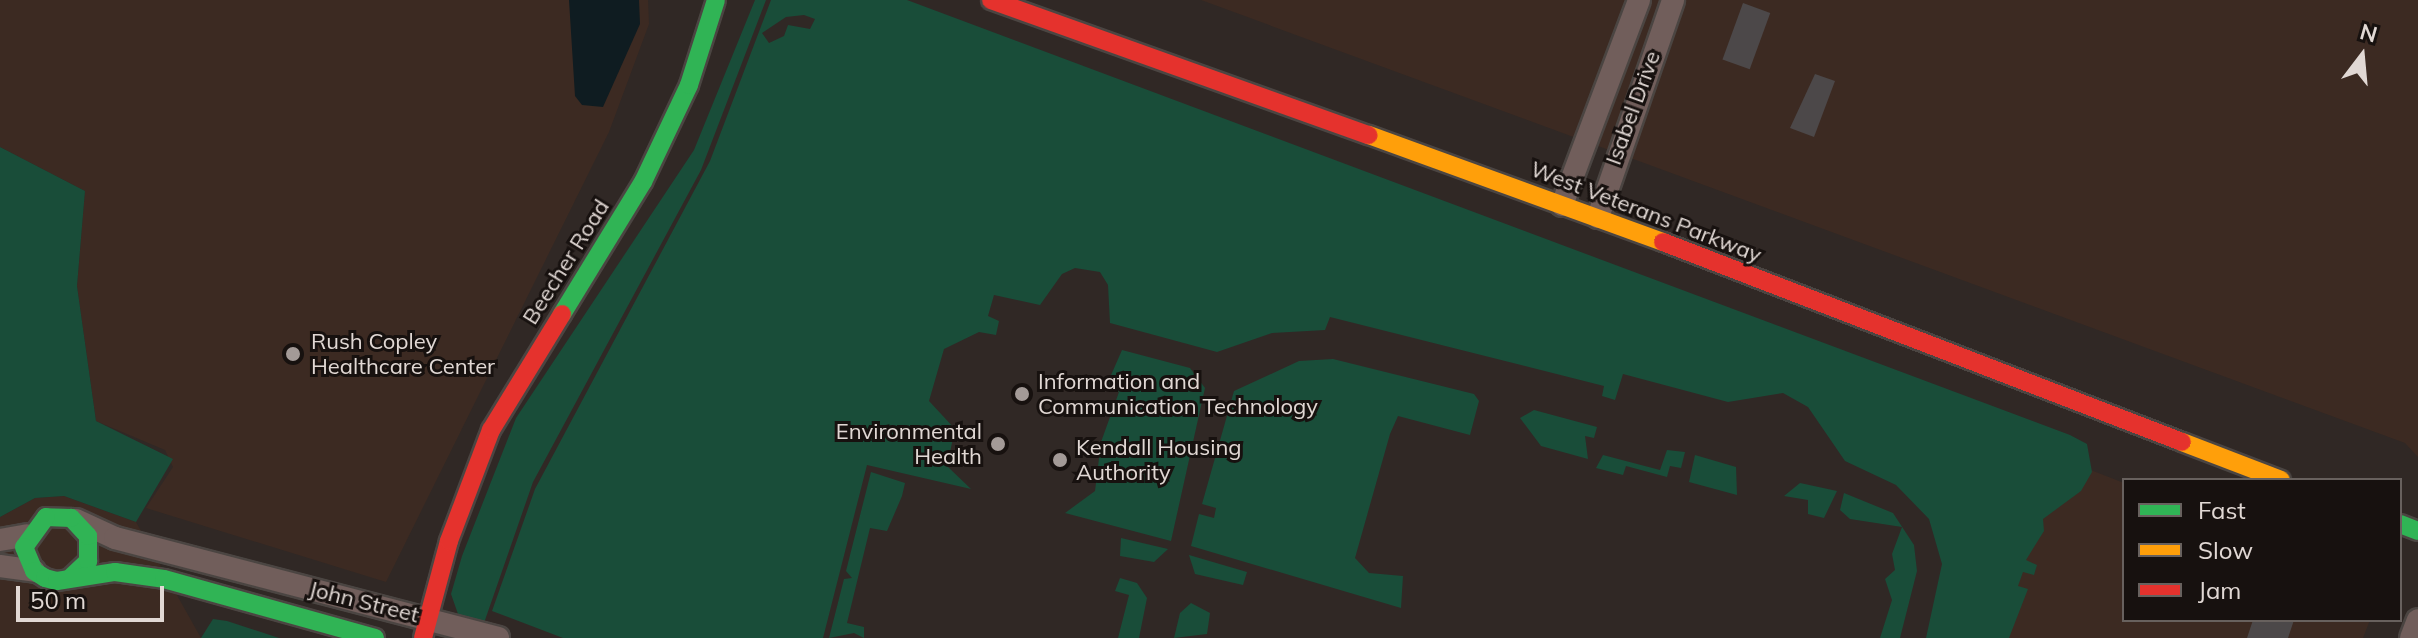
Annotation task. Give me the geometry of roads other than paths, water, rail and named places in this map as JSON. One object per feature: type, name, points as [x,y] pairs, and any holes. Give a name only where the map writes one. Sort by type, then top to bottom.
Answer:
[{"type":"main road","name":"Beecher Road","points":[[426,628],[491,430],[643,182],[689,85],[716,0]]},
{"type":"main road","name":"West Veterans Parkway","points":[[991,0],[1598,217],[2276,478]]},
{"type":"main road","points":[[46,517],[71,518],[90,544],[84,568],[70,578],[45,578],[34,571],[24,547],[27,535],[46,517]]},
{"type":"main road","name":"John Street","points":[[70,578],[115,572],[176,582],[375,638]]},
{"type":"street","name":"Isabel Drive","points":[[1562,205],[1639,0]]},
{"type":"street","name":"Isabel Drive","points":[[1598,217],[1673,0]]},
{"type":"street","name":"John Street","points":[[71,518],[115,538],[426,628],[498,638]]},
{"type":"street","points":[[0,540],[27,535]]},
{"type":"street","points":[[176,582],[183,557]]},
{"type":"street","points":[[0,566],[34,571]]},
{"type":"street","points":[[2411,638],[2418,620]]},
{"type":"place","name":"Rush Copley Healthcare Center","points":[[293,354]]},
{"type":"place","name":"Information and Communication Technology","points":[[1022,394]]},
{"type":"place","name":"Environmental Health","points":[[998,444]]},
{"type":"place","name":"Kendall Housing Authority","points":[[1060,460]]}]
